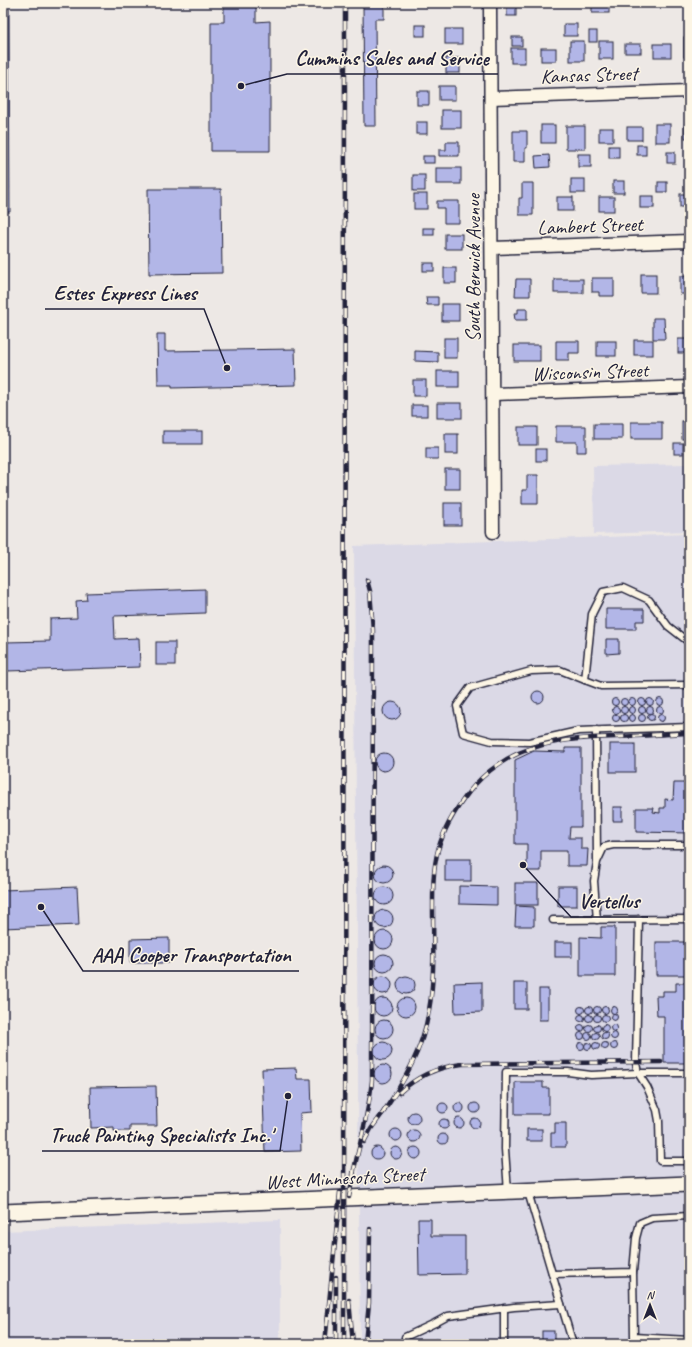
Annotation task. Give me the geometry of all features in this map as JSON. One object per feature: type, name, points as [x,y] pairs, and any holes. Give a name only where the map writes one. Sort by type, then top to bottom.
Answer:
[{"type":"street","name":"South Berwick Avenue","points":[[490,3],[493,532]]},
{"type":"street","name":"Kansas Street","points":[[491,98],[689,91]]},
{"type":"street","name":"Lambert Street","points":[[492,248],[689,241]]},
{"type":"street","name":"Wisconsin Street","points":[[492,394],[689,387]]},
{"type":"street","name":"West Minnesota Street","points":[[3,1212],[528,1192],[689,1184]]},
{"type":"lane","points":[[585,680],[592,614],[603,592],[623,588],[649,600],[668,626],[686,640],[689,640]]},
{"type":"lane","points":[[689,685],[601,686],[560,670],[530,671],[470,688],[457,706],[463,732],[492,741],[529,742],[578,731],[689,728]]},
{"type":"lane","points":[[596,730],[597,862],[594,881],[597,920]]},
{"type":"lane","points":[[597,862],[604,848],[613,845],[689,845]]},
{"type":"lane","points":[[639,919],[636,1048],[638,1073],[647,1087],[657,1110],[659,1121],[660,1161],[689,1161]]},
{"type":"lane","points":[[553,920],[689,919]]},
{"type":"lane","points":[[508,1192],[505,1149],[506,1072],[568,1072],[591,1075],[689,1073]]},
{"type":"lane","points":[[528,1192],[573,1344]]},
{"type":"lane","points":[[689,1216],[652,1218],[640,1223],[636,1238],[633,1272],[634,1341],[689,1340]]},
{"type":"lane","points":[[552,1274],[633,1272]]},
{"type":"lane","points":[[405,1344],[405,1337],[448,1316],[504,1308],[561,1304]]},
{"type":"lane","points":[[504,1308],[504,1344]]},
{"type":"shaded area","points":[[689,464],[689,531],[594,534],[593,466]]},
{"type":"shaded area","points":[[689,534],[689,1344],[360,1344],[354,546]]},
{"type":"shaded area","points":[[280,1220],[280,1344],[3,1344],[3,1231]]},
{"type":"building","points":[[224,3],[256,3],[256,22],[270,21],[270,151],[211,151],[211,22],[224,22]]},
{"type":"building","points":[[363,3],[384,3],[384,19],[375,19],[376,126],[364,126]]},
{"type":"building","points":[[464,3],[476,3],[476,6],[464,6]]},
{"type":"building","points":[[592,3],[609,3],[609,13],[592,13]]},
{"type":"building","points":[[507,5],[516,5],[516,16],[507,16]]},
{"type":"building","points":[[3,9],[9,9],[10,212],[5,212],[5,240],[3,240]]},
{"type":"building","points":[[564,24],[577,24],[577,36],[564,36]]},
{"type":"building","points":[[415,25],[425,25],[425,36],[415,36]]},
{"type":"building","points":[[445,29],[462,29],[462,44],[445,44]]},
{"type":"building","points":[[589,31],[597,31],[597,42],[589,42]]},
{"type":"building","points":[[512,37],[522,37],[522,46],[512,46]]},
{"type":"building","points":[[684,37],[689,37],[689,57],[684,57]]},
{"type":"building","points":[[570,41],[584,41],[584,61],[570,61]]},
{"type":"building","points":[[599,41],[613,41],[613,59],[599,59]]},
{"type":"building","points":[[625,44],[641,44],[641,53],[625,53]]},
{"type":"building","points":[[654,44],[671,44],[671,57],[654,57]]},
{"type":"building","points":[[511,48],[525,48],[525,63],[511,63]]},
{"type":"building","points":[[541,48],[556,48],[556,61],[541,61]]},
{"type":"building","points":[[446,58],[460,58],[460,73],[446,73]]},
{"type":"building","points":[[439,86],[455,86],[455,100],[439,100]]},
{"type":"building","points":[[417,91],[429,91],[429,105],[417,105]]},
{"type":"building","points":[[442,110],[461,110],[461,128],[442,128]]},
{"type":"building","points":[[416,122],[427,122],[427,134],[416,134]]},
{"type":"building","points":[[655,124],[670,124],[670,142],[655,142]]},
{"type":"building","points":[[685,124],[689,124],[689,138],[685,138]]},
{"type":"building","points":[[541,125],[555,125],[555,143],[541,143]]},
{"type":"building","points":[[566,126],[585,126],[585,149],[566,149]]},
{"type":"building","points":[[627,127],[642,127],[642,140],[627,140]]},
{"type":"building","points":[[599,128],[613,128],[613,141],[599,141]]},
{"type":"building","points":[[513,131],[527,131],[525,162],[513,162]]},
{"type":"building","points":[[446,142],[459,142],[459,156],[439,156],[439,150],[446,150]]},
{"type":"building","points":[[637,145],[646,145],[646,155],[637,155]]},
{"type":"building","points":[[609,146],[619,146],[619,158],[609,158]]},
{"type":"building","points":[[667,152],[675,152],[675,163],[667,163]]},
{"type":"building","points":[[578,154],[591,154],[591,167],[578,167]]},
{"type":"building","points":[[549,155],[550,167],[536,168],[535,156]]},
{"type":"building","points":[[423,156],[434,156],[434,163],[423,163]]},
{"type":"building","points":[[436,168],[461,168],[461,184],[436,184]]},
{"type":"building","points":[[413,175],[425,175],[425,191],[413,191]]},
{"type":"building","points":[[571,179],[585,179],[585,193],[571,193]]},
{"type":"building","points":[[613,181],[624,181],[624,193],[613,193]]},
{"type":"building","points":[[658,182],[667,182],[667,192],[658,192]]},
{"type":"building","points":[[522,183],[533,183],[533,215],[519,215],[519,198],[522,198]]},
{"type":"building","points":[[148,189],[221,189],[222,273],[149,274]]},
{"type":"building","points":[[414,194],[427,194],[427,209],[414,209]]},
{"type":"building","points":[[680,194],[689,194],[689,207],[680,207]]},
{"type":"building","points":[[640,196],[654,196],[654,208],[640,208]]},
{"type":"building","points":[[557,197],[573,197],[573,211],[557,211]]},
{"type":"building","points":[[599,197],[614,197],[614,211],[599,211]]},
{"type":"building","points":[[437,201],[459,201],[459,223],[444,223],[444,208],[437,208]]},
{"type":"building","points":[[423,228],[434,228],[434,235],[423,235]]},
{"type":"building","points":[[445,234],[462,234],[462,249],[445,249]]},
{"type":"building","points":[[423,263],[434,263],[434,271],[423,271]]},
{"type":"building","points":[[444,268],[456,268],[456,283],[444,283]]},
{"type":"building","points":[[686,273],[689,273],[689,294],[680,294],[680,276],[686,276]]},
{"type":"building","points":[[641,274],[656,274],[656,293],[641,293]]},
{"type":"building","points":[[592,278],[614,278],[614,296],[599,296],[599,292],[592,292]]},
{"type":"building","points":[[516,279],[530,279],[530,296],[515,296]]},
{"type":"building","points":[[554,279],[583,279],[583,293],[554,293]]},
{"type":"building","points":[[426,297],[438,297],[438,305],[427,305]]},
{"type":"building","points":[[442,304],[459,304],[459,321],[442,321]]},
{"type":"building","points":[[518,309],[527,309],[527,320],[515,320],[514,313],[518,313]]},
{"type":"building","points":[[653,318],[664,318],[665,339],[653,339]]},
{"type":"building","points":[[157,334],[165,334],[165,351],[295,349],[296,385],[172,388],[172,385],[158,385]]},
{"type":"building","points":[[444,338],[457,338],[457,358],[444,358]]},
{"type":"building","points":[[678,339],[689,339],[689,353],[678,353]]},
{"type":"building","points":[[634,340],[653,340],[653,355],[634,355]]},
{"type":"building","points":[[556,341],[579,341],[579,353],[569,353],[569,360],[556,360]]},
{"type":"building","points":[[597,341],[616,341],[616,356],[597,356]]},
{"type":"building","points":[[514,345],[540,345],[540,361],[514,361]]},
{"type":"building","points":[[415,351],[438,352],[438,362],[415,361]]},
{"type":"building","points":[[437,371],[459,371],[459,387],[437,387]]},
{"type":"building","points":[[413,380],[426,380],[426,396],[413,396]]},
{"type":"building","points":[[437,403],[462,403],[462,418],[437,418]]},
{"type":"building","points":[[412,405],[427,405],[427,416],[412,416]]},
{"type":"building","points":[[682,421],[689,421],[689,439],[682,439]]},
{"type":"building","points":[[631,422],[662,422],[662,439],[631,439]]},
{"type":"building","points":[[594,424],[622,424],[622,439],[594,439]]},
{"type":"building","points":[[556,426],[586,426],[586,452],[577,452],[577,442],[556,442]]},
{"type":"building","points":[[518,427],[537,427],[537,445],[518,445]]},
{"type":"building","points":[[163,431],[202,431],[202,444],[163,444]]},
{"type":"building","points":[[445,434],[458,434],[458,454],[445,454]]},
{"type":"building","points":[[674,443],[683,443],[683,454],[674,454]]},
{"type":"building","points":[[426,448],[438,448],[438,459],[426,459]]},
{"type":"building","points":[[536,449],[546,449],[546,461],[536,461]]},
{"type":"building","points":[[445,469],[460,469],[460,489],[445,489]]},
{"type":"building","points":[[527,475],[538,475],[538,504],[522,504],[522,490],[527,490]]},
{"type":"building","points":[[444,503],[461,503],[461,525],[444,525]]},
{"type":"building","points":[[205,589],[205,613],[114,616],[115,639],[139,638],[140,667],[6,671],[5,642],[50,641],[50,619],[77,618],[76,601],[87,600],[86,593]]},
{"type":"building","points":[[606,609],[644,609],[644,621],[636,621],[636,629],[606,629]]},
{"type":"building","points":[[606,639],[619,639],[619,653],[606,654]]},
{"type":"building","points":[[156,642],[175,642],[175,665],[156,665]]},
{"type":"building","points":[[536,691],[540,691],[544,697],[540,703],[536,703],[532,699],[532,695]]},
{"type":"building","points":[[615,699],[618,702],[615,705],[612,702]]},
{"type":"building","points":[[624,699],[627,702],[624,705],[621,702]]},
{"type":"building","points":[[632,699],[635,702],[632,705],[629,702]]},
{"type":"building","points":[[642,699],[645,702],[642,705],[639,702]]},
{"type":"building","points":[[650,699],[653,702],[650,705],[647,702]]},
{"type":"building","points":[[660,699],[663,702],[660,705],[657,702]]},
{"type":"building","points":[[392,702],[398,705],[401,711],[398,717],[392,720],[386,717],[383,711],[386,705]]},
{"type":"building","points":[[616,707],[619,710],[616,713],[613,710]]},
{"type":"building","points":[[624,707],[627,710],[624,713],[621,710]]},
{"type":"building","points":[[632,707],[635,710],[632,713],[629,710]]},
{"type":"building","points":[[642,707],[645,710],[642,713],[639,710]]},
{"type":"building","points":[[650,707],[653,710],[650,713],[647,710]]},
{"type":"building","points":[[660,707],[663,710],[660,713],[657,710]]},
{"type":"building","points":[[651,714],[654,717],[651,720],[648,717]]},
{"type":"building","points":[[616,715],[619,718],[616,721],[613,718]]},
{"type":"building","points":[[624,715],[627,718],[624,721],[621,718]]},
{"type":"building","points":[[632,715],[635,718],[632,721],[629,718]]},
{"type":"building","points":[[642,715],[645,718],[642,721],[639,718]]},
{"type":"building","points":[[661,715],[664,718],[661,721],[658,718]]},
{"type":"building","points":[[610,744],[635,744],[635,772],[610,772]]},
{"type":"building","points":[[565,748],[581,748],[581,827],[570,827],[569,838],[581,838],[581,849],[588,849],[587,866],[567,866],[567,851],[541,851],[541,871],[527,871],[527,844],[515,844],[515,760],[534,751],[565,752]]},
{"type":"building","points":[[384,753],[390,756],[393,762],[390,768],[384,771],[378,768],[375,762],[378,756]]},
{"type":"building","points":[[674,783],[686,783],[686,801],[689,801],[689,833],[636,832],[636,808],[654,808],[653,812],[660,813],[660,808],[665,808],[665,799],[673,800]]},
{"type":"building","points":[[613,807],[622,807],[622,821],[613,821]]},
{"type":"building","points":[[445,859],[471,859],[471,881],[445,881]]},
{"type":"building","points":[[384,865],[390,868],[393,874],[390,880],[384,883],[378,880],[375,874],[378,868]]},
{"type":"building","points":[[515,883],[538,883],[538,905],[515,905]]},
{"type":"building","points":[[459,886],[497,887],[497,905],[459,904]]},
{"type":"building","points":[[558,886],[577,886],[577,906],[558,906]]},
{"type":"building","points":[[77,887],[79,925],[3,928],[3,890]]},
{"type":"building","points":[[384,887],[390,890],[393,896],[390,902],[384,905],[378,902],[375,896],[378,890]]},
{"type":"building","points":[[516,906],[534,907],[534,926],[515,926]]},
{"type":"building","points":[[384,910],[390,913],[393,919],[390,925],[384,928],[378,925],[375,919],[378,913]]},
{"type":"building","points":[[601,927],[615,927],[615,976],[580,976],[580,937],[601,938]]},
{"type":"building","points":[[384,931],[390,934],[393,940],[390,946],[384,949],[378,946],[375,940],[378,934]]},
{"type":"building","points":[[169,938],[169,963],[130,963],[130,939]]},
{"type":"building","points":[[555,942],[572,942],[572,957],[555,957]]},
{"type":"building","points":[[656,942],[689,942],[689,975],[656,975]]},
{"type":"building","points":[[384,954],[390,957],[393,963],[390,969],[384,972],[378,969],[375,963],[378,957]]},
{"type":"building","points":[[383,976],[389,979],[392,985],[389,991],[383,994],[377,991],[374,985],[377,979]]},
{"type":"building","points":[[406,976],[412,979],[415,985],[412,991],[406,994],[400,991],[397,985],[400,979]]},
{"type":"building","points":[[482,982],[482,1012],[455,1013],[454,983]]},
{"type":"building","points":[[514,983],[527,983],[527,1009],[514,1009]]},
{"type":"building","points":[[676,983],[689,983],[689,1058],[686,1058],[686,1063],[664,1063],[664,1016],[657,1016],[656,996],[663,996],[663,991],[676,991]]},
{"type":"building","points":[[539,989],[548,989],[548,1020],[539,1020]]},
{"type":"building","points":[[383,998],[389,1001],[392,1007],[389,1013],[383,1016],[377,1013],[374,1007],[377,1001]]},
{"type":"building","points":[[406,998],[412,1001],[415,1007],[412,1013],[406,1016],[400,1013],[397,1007],[400,1001]]},
{"type":"building","points":[[581,1007],[584,1010],[581,1013],[578,1010]]},
{"type":"building","points":[[589,1007],[592,1010],[589,1013],[586,1010]]},
{"type":"building","points":[[597,1007],[600,1010],[597,1013],[594,1010]]},
{"type":"building","points":[[605,1007],[608,1010],[605,1013],[602,1010]]},
{"type":"building","points":[[614,1007],[617,1010],[614,1013],[611,1010]]},
{"type":"building","points":[[614,1014],[617,1017],[614,1020],[611,1017]]},
{"type":"building","points":[[581,1015],[584,1018],[581,1021],[578,1018]]},
{"type":"building","points":[[589,1015],[592,1018],[589,1021],[586,1018]]},
{"type":"building","points":[[597,1015],[600,1018],[597,1021],[594,1018]]},
{"type":"building","points":[[605,1015],[608,1018],[605,1021],[602,1018]]},
{"type":"building","points":[[384,1020],[390,1023],[393,1029],[390,1035],[384,1038],[378,1035],[375,1029],[378,1023]]},
{"type":"building","points":[[581,1025],[584,1028],[581,1031],[578,1028]]},
{"type":"building","points":[[589,1025],[592,1028],[589,1031],[586,1028]]},
{"type":"building","points":[[597,1025],[600,1028],[597,1031],[594,1028]]},
{"type":"building","points":[[605,1025],[608,1028],[605,1031],[602,1028]]},
{"type":"building","points":[[614,1025],[617,1028],[614,1031],[611,1028]]},
{"type":"building","points":[[581,1033],[584,1036],[581,1039],[578,1036]]},
{"type":"building","points":[[588,1033],[591,1036],[588,1039],[585,1036]]},
{"type":"building","points":[[596,1033],[599,1036],[596,1039],[593,1036]]},
{"type":"building","points":[[605,1033],[608,1036],[605,1039],[602,1036]]},
{"type":"building","points":[[614,1033],[617,1036],[614,1039],[611,1036]]},
{"type":"building","points":[[383,1042],[389,1045],[392,1051],[389,1057],[383,1060],[377,1057],[374,1051],[377,1045]]},
{"type":"building","points":[[581,1043],[584,1046],[581,1049],[578,1046]]},
{"type":"building","points":[[588,1043],[591,1046],[588,1049],[585,1046]]},
{"type":"building","points":[[596,1043],[599,1046],[596,1049],[593,1046]]},
{"type":"building","points":[[605,1043],[608,1046],[605,1049],[602,1046]]},
{"type":"building","points":[[614,1043],[617,1046],[614,1049],[611,1046]]},
{"type":"building","points":[[383,1065],[389,1068],[392,1074],[389,1080],[383,1083],[377,1080],[374,1074],[377,1068]]},
{"type":"building","points":[[296,1068],[297,1079],[311,1079],[312,1112],[300,1113],[301,1151],[265,1152],[262,1069]]},
{"type":"building","points":[[515,1082],[543,1082],[543,1088],[549,1088],[549,1114],[515,1114]]},
{"type":"building","points":[[156,1086],[157,1126],[130,1126],[130,1131],[114,1131],[114,1127],[91,1128],[90,1087]]},
{"type":"building","points":[[441,1103],[445,1103],[448,1108],[445,1113],[441,1113],[438,1110],[438,1106]]},
{"type":"building","points":[[457,1103],[461,1103],[464,1108],[461,1113],[457,1113],[454,1110],[454,1106]]},
{"type":"building","points":[[473,1103],[477,1103],[480,1108],[477,1113],[473,1113],[470,1110],[470,1106]]},
{"type":"building","points":[[412,1112],[416,1112],[420,1118],[416,1124],[412,1124],[408,1120],[408,1116]]},
{"type":"building","points":[[457,1118],[461,1118],[464,1123],[461,1128],[457,1128],[454,1125],[454,1121]]},
{"type":"building","points":[[473,1118],[477,1118],[480,1123],[477,1128],[473,1128],[470,1125],[470,1121]]},
{"type":"building","points":[[442,1119],[446,1119],[449,1124],[446,1129],[442,1129],[439,1126],[439,1122]]},
{"type":"building","points":[[555,1123],[566,1123],[566,1147],[551,1147],[551,1133],[555,1133]]},
{"type":"building","points":[[394,1129],[398,1129],[402,1135],[398,1141],[394,1141],[390,1137],[390,1133]]},
{"type":"building","points":[[527,1129],[542,1129],[542,1141],[527,1141]]},
{"type":"building","points":[[412,1130],[416,1130],[420,1136],[416,1142],[412,1142],[408,1138],[408,1134]]},
{"type":"building","points":[[441,1134],[445,1134],[448,1139],[445,1144],[441,1144],[438,1141],[438,1137]]},
{"type":"building","points":[[375,1147],[379,1147],[383,1153],[379,1159],[375,1159],[371,1155],[371,1151]]},
{"type":"building","points":[[394,1147],[398,1147],[402,1153],[398,1159],[394,1159],[390,1155],[390,1151]]},
{"type":"building","points":[[413,1147],[417,1147],[421,1153],[417,1159],[413,1159],[409,1155],[409,1151]]},
{"type":"building","points":[[418,1219],[431,1219],[431,1236],[465,1236],[465,1274],[419,1275]]},
{"type":"building","points":[[542,1331],[554,1331],[554,1344],[542,1344]]},
{"type":"building","points":[[436,1339],[446,1344],[426,1344],[429,1341]]},
{"type":"railway","points":[[344,1344],[345,3]]},
{"type":"railway","points":[[353,1174],[367,1115],[372,1080],[373,630],[370,591],[367,580]]},
{"type":"railway","points":[[382,1114],[412,1065],[422,1038],[429,1010],[433,959],[433,886],[436,857],[440,842],[455,812],[475,784],[499,764],[526,750],[546,744],[586,738],[689,733]]},
{"type":"railway","points":[[399,1093],[428,1073],[453,1065],[661,1062]]},
{"type":"railway","points":[[364,1142],[371,1129],[385,1110]]},
{"type":"railway","points":[[349,1197],[354,1170]]},
{"type":"railway","points":[[325,1344],[340,1192]]},
{"type":"railway","points":[[365,1344],[369,1303],[370,1229]]},
{"type":"railway","points":[[336,1277],[336,1344]]},
{"type":"railway","points":[[349,1300],[353,1344]]},
{"type":"place","name":"Cummins Sales and Service","points":[[241,86]]},
{"type":"place","name":"Estes Express Lines","points":[[227,368]]},
{"type":"place","name":"Vertellus","points":[[523,865]]},
{"type":"place","name":"AAA Cooper Transportation","points":[[41,907]]},
{"type":"place","name":"Truck Painting Specialists Inc.'","points":[[288,1096]]}]
